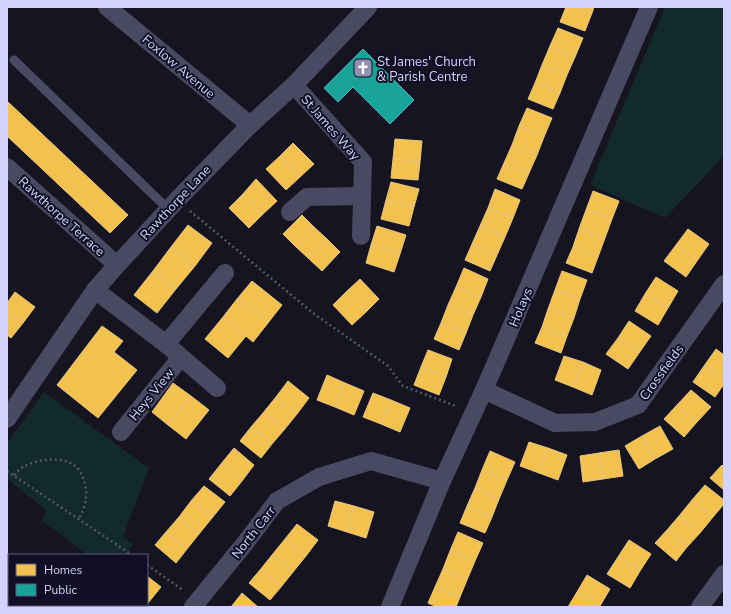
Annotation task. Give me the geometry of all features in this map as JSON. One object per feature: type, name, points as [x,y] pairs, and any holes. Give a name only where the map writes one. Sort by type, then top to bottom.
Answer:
[{"type":"street","name":"Foxlow Avenue","points":[[107,7],[250,125]]},
{"type":"street","name":"Rawthorpe Lane","points":[[7,419],[95,290],[172,204],[250,125],[294,85],[368,7]]},
{"type":"street","name":"Holays","points":[[390,607],[442,481],[484,390],[649,7]]},
{"type":"street","name":"St James Way","points":[[294,85],[362,162],[361,236]]},
{"type":"street","name":"Rawthorpe Terrace","points":[[7,167],[117,265]]},
{"type":"street","points":[[290,212],[307,197],[362,196]]},
{"type":"street","points":[[166,344],[225,273]]},
{"type":"street","name":"Crossfields","points":[[484,390],[555,423],[595,422],[638,404],[724,284]]},
{"type":"street","name":"Heys View","points":[[95,290],[166,344],[217,388]]},
{"type":"street","name":"Heys View","points":[[121,432],[181,357]]},
{"type":"street","name":"North Carr","points":[[196,604],[277,501],[319,477],[371,461],[442,481]]},
{"type":"street","points":[[700,607],[724,574]]},
{"type":"lane","points":[[14,60],[172,204]]},
{"type":"path","points":[[172,204],[313,313],[388,366],[403,386],[473,413]]},
{"type":"path","points":[[14,475],[23,467],[36,461],[49,459],[61,460],[75,465],[82,474],[87,496],[84,510],[78,519]]},
{"type":"path","points":[[7,470],[130,554]]},
{"type":"path","points":[[148,566],[196,604]]},
{"type":"green space","points":[[665,7],[724,7],[724,157],[665,218],[590,185]]},
{"type":"green space","points":[[44,392],[149,468],[123,537],[133,544],[126,554],[87,554],[41,520],[47,511],[7,479],[7,443]]},
{"type":"building: Homes","points":[[566,7],[576,7],[592,13],[585,31],[560,22]]},
{"type":"building: Homes","points":[[576,7],[594,7],[592,13]]},
{"type":"building: Homes","points":[[558,28],[583,38],[575,57],[550,46]]},
{"type":"building: Homes","points":[[550,46],[575,57],[567,75],[542,65]]},
{"type":"building: Homes","points":[[542,65],[567,75],[560,93],[535,83]]},
{"type":"building: Homes","points":[[535,83],[560,93],[553,109],[528,99]]},
{"type":"building: Homes","points":[[7,101],[128,215],[110,233],[7,136]]},
{"type":"building: Homes","points":[[527,108],[552,118],[544,137],[519,126]]},
{"type":"building: Homes","points":[[519,126],[544,137],[537,155],[512,145]]},
{"type":"building: Homes","points":[[395,139],[422,141],[420,162],[393,159]]},
{"type":"building: Homes","points":[[293,143],[314,164],[300,177],[280,156]]},
{"type":"building: Homes","points":[[512,145],[537,155],[529,173],[504,163]]},
{"type":"building: Homes","points":[[280,156],[300,177],[286,190],[266,169]]},
{"type":"building: Homes","points":[[393,159],[420,162],[418,180],[391,178]]},
{"type":"building: Homes","points":[[504,163],[529,173],[522,189],[497,179]]},
{"type":"building: Homes","points":[[256,179],[277,201],[262,215],[242,195]]},
{"type":"building: Homes","points":[[391,182],[419,189],[414,207],[386,200]]},
{"type":"building: Homes","points":[[495,189],[520,200],[513,218],[488,208]]},
{"type":"building: Homes","points":[[593,191],[619,201],[612,219],[586,210]]},
{"type":"building: Homes","points":[[242,195],[262,215],[249,228],[229,208]]},
{"type":"building: Homes","points":[[386,200],[414,207],[409,226],[381,219]]},
{"type":"building: Homes","points":[[488,208],[513,218],[505,237],[480,226]]},
{"type":"building: Homes","points":[[586,210],[612,219],[605,238],[579,229]]},
{"type":"building: Homes","points":[[302,215],[314,227],[295,246],[283,234]]},
{"type":"building: Homes","points":[[188,225],[212,243],[195,266],[171,247]]},
{"type":"building: Homes","points":[[377,226],[406,235],[400,254],[371,245]]},
{"type":"building: Homes","points":[[480,226],[505,237],[497,255],[472,244]]},
{"type":"building: Homes","points":[[314,227],[327,239],[308,258],[295,246]]},
{"type":"building: Homes","points":[[579,229],[605,238],[598,257],[573,247]]},
{"type":"building: Homes","points":[[688,229],[709,244],[697,261],[676,245]]},
{"type":"building: Homes","points":[[327,239],[340,252],[322,271],[308,258]]},
{"type":"building: Homes","points":[[472,244],[497,255],[490,271],[465,260]]},
{"type":"building: Homes","points":[[371,245],[400,254],[394,272],[366,263]]},
{"type":"building: Homes","points":[[676,245],[697,261],[686,277],[664,261]]},
{"type":"building: Homes","points":[[171,247],[195,266],[176,289],[153,271]]},
{"type":"building: Homes","points":[[573,247],[598,257],[592,273],[566,263]]},
{"type":"building: Homes","points":[[464,268],[488,279],[481,297],[456,287]]},
{"type":"building: Homes","points":[[153,271],[176,289],[157,313],[134,295]]},
{"type":"building: Homes","points":[[562,271],[587,280],[580,299],[555,290]]},
{"type":"building: Homes","points":[[656,277],[678,291],[668,308],[645,294]]},
{"type":"building: Homes","points":[[360,279],[379,299],[366,312],[346,292]]},
{"type":"building: Homes","points":[[252,281],[282,305],[268,323],[237,299]]},
{"type":"building: Homes","points":[[456,287],[481,297],[473,315],[448,305]]},
{"type":"building: Homes","points":[[555,290],[580,299],[574,318],[548,309]]},
{"type":"building: Homes","points":[[15,292],[35,307],[23,323],[7,311],[7,303]]},
{"type":"building: Homes","points":[[346,292],[366,312],[352,325],[333,305]]},
{"type":"building: Homes","points":[[645,294],[668,308],[658,325],[635,311]]},
{"type":"building: Homes","points":[[237,299],[268,323],[253,342],[223,317]]},
{"type":"building: Homes","points":[[448,305],[473,315],[466,333],[441,323]]},
{"type":"building: Homes","points":[[548,309],[574,318],[567,336],[542,327]]},
{"type":"building: Homes","points":[[7,311],[23,323],[11,338],[7,335]]},
{"type":"building: Homes","points":[[223,317],[246,336],[228,358],[205,339]]},
{"type":"building: Homes","points":[[629,321],[651,336],[639,353],[618,338]]},
{"type":"building: Homes","points":[[441,323],[466,333],[459,350],[434,339]]},
{"type":"building: Homes","points":[[102,326],[123,341],[114,352],[137,370],[98,418],[57,385]]},
{"type":"building: Homes","points":[[542,327],[567,336],[561,353],[535,343]]},
{"type":"building: Homes","points":[[618,338],[639,353],[628,369],[606,354]]},
{"type":"building: Homes","points":[[716,349],[724,355],[724,379],[704,366]]},
{"type":"building: Homes","points":[[428,350],[452,359],[446,377],[421,367]]},
{"type":"building: Homes","points":[[564,356],[583,362],[573,387],[555,380]]},
{"type":"building: Homes","points":[[583,362],[601,370],[592,395],[573,387]]},
{"type":"building: Homes","points":[[704,366],[724,379],[724,384],[715,397],[693,382]]},
{"type":"building: Homes","points":[[421,367],[446,377],[439,395],[414,385]]},
{"type":"building: Homes","points":[[327,375],[345,383],[335,407],[317,400]]},
{"type":"building: Homes","points":[[288,381],[309,398],[297,414],[276,397]]},
{"type":"building: Homes","points":[[173,383],[191,396],[168,425],[152,412]]},
{"type":"building: Homes","points":[[345,383],[364,391],[354,415],[335,407]]},
{"type":"building: Homes","points":[[691,390],[711,407],[697,422],[677,405]]},
{"type":"building: Homes","points":[[373,393],[391,400],[381,424],[363,417]]},
{"type":"building: Homes","points":[[191,396],[209,410],[186,439],[168,425]]},
{"type":"building: Homes","points":[[276,397],[297,414],[284,430],[263,413]]},
{"type":"building: Homes","points":[[391,400],[410,408],[400,432],[381,424]]},
{"type":"building: Homes","points":[[677,405],[697,422],[684,437],[664,419]]},
{"type":"building: Homes","points":[[263,413],[284,430],[272,444],[251,427]]},
{"type":"building: Homes","points":[[660,426],[673,449],[655,459],[642,436]]},
{"type":"building: Homes","points":[[251,427],[272,444],[261,458],[240,441]]},
{"type":"building: Homes","points":[[642,436],[655,459],[639,469],[625,446]]},
{"type":"building: Homes","points":[[529,442],[548,448],[539,473],[520,466]]},
{"type":"building: Homes","points":[[234,448],[254,465],[242,481],[221,464]]},
{"type":"building: Homes","points":[[548,448],[567,455],[558,480],[539,473]]},
{"type":"building: Homes","points":[[619,450],[623,476],[603,479],[599,453]]},
{"type":"building: Homes","points":[[490,451],[515,462],[507,480],[482,470]]},
{"type":"building: Homes","points":[[599,453],[603,479],[583,482],[580,456]]},
{"type":"building: Homes","points":[[221,464],[242,481],[230,496],[209,479]]},
{"type":"building: Homes","points":[[722,465],[724,467],[724,490],[710,478]]},
{"type":"building: Homes","points":[[482,470],[507,480],[499,499],[475,488]]},
{"type":"building: Homes","points":[[705,485],[724,500],[724,504],[713,517],[692,500]]},
{"type":"building: Homes","points":[[204,486],[225,502],[212,518],[191,501]]},
{"type":"building: Homes","points":[[475,488],[499,499],[492,517],[467,506]]},
{"type":"building: Homes","points":[[692,500],[713,517],[700,533],[679,516]]},
{"type":"building: Homes","points":[[191,501],[212,518],[199,534],[179,517]]},
{"type":"building: Homes","points":[[335,501],[354,506],[347,532],[328,526]]},
{"type":"building: Homes","points":[[354,506],[374,512],[366,538],[347,532]]},
{"type":"building: Homes","points":[[467,506],[492,517],[485,533],[460,523]]},
{"type":"building: Homes","points":[[679,516],[700,533],[687,547],[667,530]]},
{"type":"building: Homes","points":[[179,517],[199,534],[187,549],[166,532]]},
{"type":"building: Homes","points":[[297,524],[318,540],[306,556],[285,539]]},
{"type":"building: Homes","points":[[667,530],[687,547],[676,561],[655,543]]},
{"type":"building: Homes","points":[[166,532],[187,549],[176,563],[155,545]]},
{"type":"building: Homes","points":[[458,532],[483,543],[475,561],[450,551]]},
{"type":"building: Homes","points":[[285,539],[306,556],[293,572],[272,555]]},
{"type":"building: Homes","points":[[629,540],[651,554],[640,571],[618,557]]},
{"type":"building: Homes","points":[[450,551],[475,561],[467,580],[443,569]]},
{"type":"building: Homes","points":[[272,555],[293,572],[281,587],[260,570]]},
{"type":"building: Homes","points":[[618,557],[640,571],[630,588],[607,574]]},
{"type":"building: Homes","points":[[443,569],[467,580],[460,597],[435,587]]},
{"type":"building: Homes","points":[[260,570],[281,587],[270,600],[249,583]]},
{"type":"building: Homes","points":[[587,575],[610,589],[600,606],[577,592]]},
{"type":"building: Homes","points":[[148,577],[161,587],[148,603]]},
{"type":"building: Homes","points":[[435,587],[460,597],[456,607],[437,607],[428,603]]},
{"type":"building: Homes","points":[[577,592],[600,606],[600,607],[568,607]]},
{"type":"building: Homes","points":[[242,593],[258,607],[231,607]]},
{"type":"building: Homes","points":[[15,606],[36,606],[35,607]]},
{"type":"building: Homes","points":[[122,606],[146,606],[145,607]]},
{"type":"building: Public","name":"St James' Church & Parish Centre","points":[[363,49],[414,100],[390,124],[353,87],[338,102],[324,88]]},
{"type":"place","name":"St James' Church & Parish Centre","points":[[363,68]]}]
